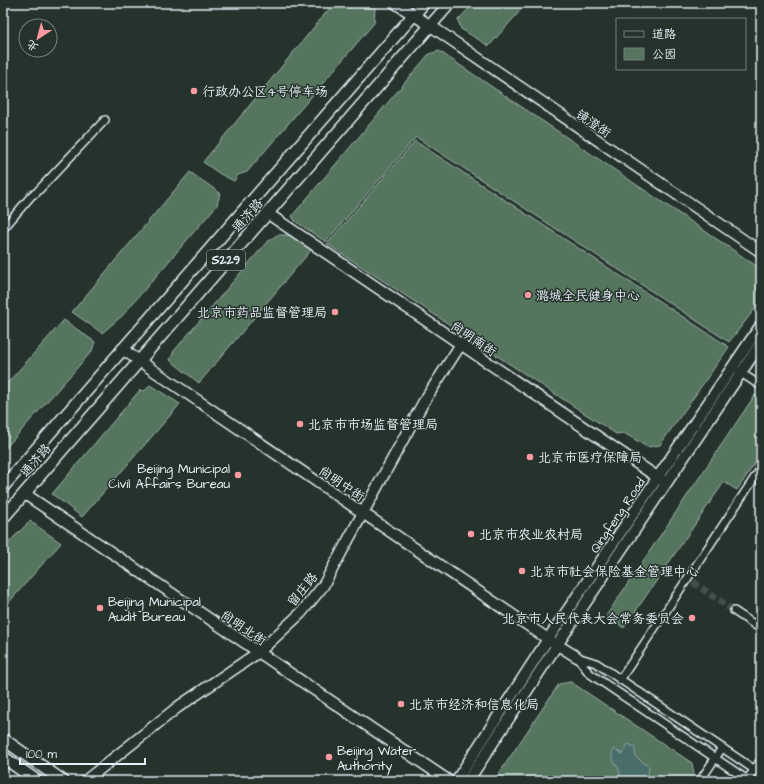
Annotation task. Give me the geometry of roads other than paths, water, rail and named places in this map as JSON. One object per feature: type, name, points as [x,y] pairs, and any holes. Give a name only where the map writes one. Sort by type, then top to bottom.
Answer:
[{"type":"main road","name":"通济路","points":[[3,487],[424,3]]},
{"type":"main road","name":"通济路","points":[[3,518],[450,3]]},
{"type":"main road","points":[[3,739],[63,781]]},
{"type":"main road","points":[[3,757],[37,781]]},
{"type":"street","name":"镜澄街","points":[[395,3],[431,26],[761,252]]},
{"type":"street","points":[[3,229],[32,195],[36,193],[104,120]]},
{"type":"street","name":"尚明南街","points":[[267,213],[667,483]]},
{"type":"street","name":"Qingfeng Road","points":[[456,781],[548,639],[761,325]]},
{"type":"street","name":"Qingfeng Road","points":[[468,781],[557,645],[761,343]]},
{"type":"street","name":"留庄路","points":[[85,781],[178,707],[259,652],[300,613],[324,586],[423,403],[461,344]]},
{"type":"street","name":"尚明中街","points":[[122,349],[548,639],[577,657]]},
{"type":"street","points":[[732,367],[761,386]]},
{"type":"street","points":[[620,680],[690,580],[761,468]]},
{"type":"street","name":"尚明北街","points":[[25,494],[449,781]]},
{"type":"street","points":[[734,611],[761,629]]},
{"type":"street","points":[[577,657],[596,663],[758,772]]},
{"type":"street","points":[[577,657],[590,673],[748,781],[758,772],[761,760]]},
{"type":"street","points":[[700,781],[722,748]]},
{"type":"water","points":[[628,744],[635,747],[635,756],[649,767],[647,781],[619,781],[620,773],[612,756],[613,749],[623,754]]},
{"type":"tunnel","points":[[693,582],[734,611]]},
{"type":"place","name":"行政办公区4号停车场","points":[[194,91]]},
{"type":"place","name":"潞城全民健身中心","points":[[528,295]]},
{"type":"place","name":"北京市药品监督管理局","points":[[335,312]]},
{"type":"place","name":"北京市市场监督管理局","points":[[300,424]]},
{"type":"place","name":"北京市医疗保障局","points":[[530,457]]},
{"type":"place","name":"Beijing Municipal Civil Affairs Bureau","points":[[238,475]]},
{"type":"place","name":"北京市农业农村局","points":[[471,534]]},
{"type":"place","name":"北京市社会保险基金管理中心","points":[[522,571]]},
{"type":"place","name":"Beijing Municipal Audit Bureau","points":[[100,608]]},
{"type":"place","name":"北京市人民代表大会常务委员会","points":[[692,618]]},
{"type":"place","name":"北京市经济和信息化局","points":[[401,704]]},
{"type":"place","name":"Beijing Water Authority","points":[[329,757]]}]
